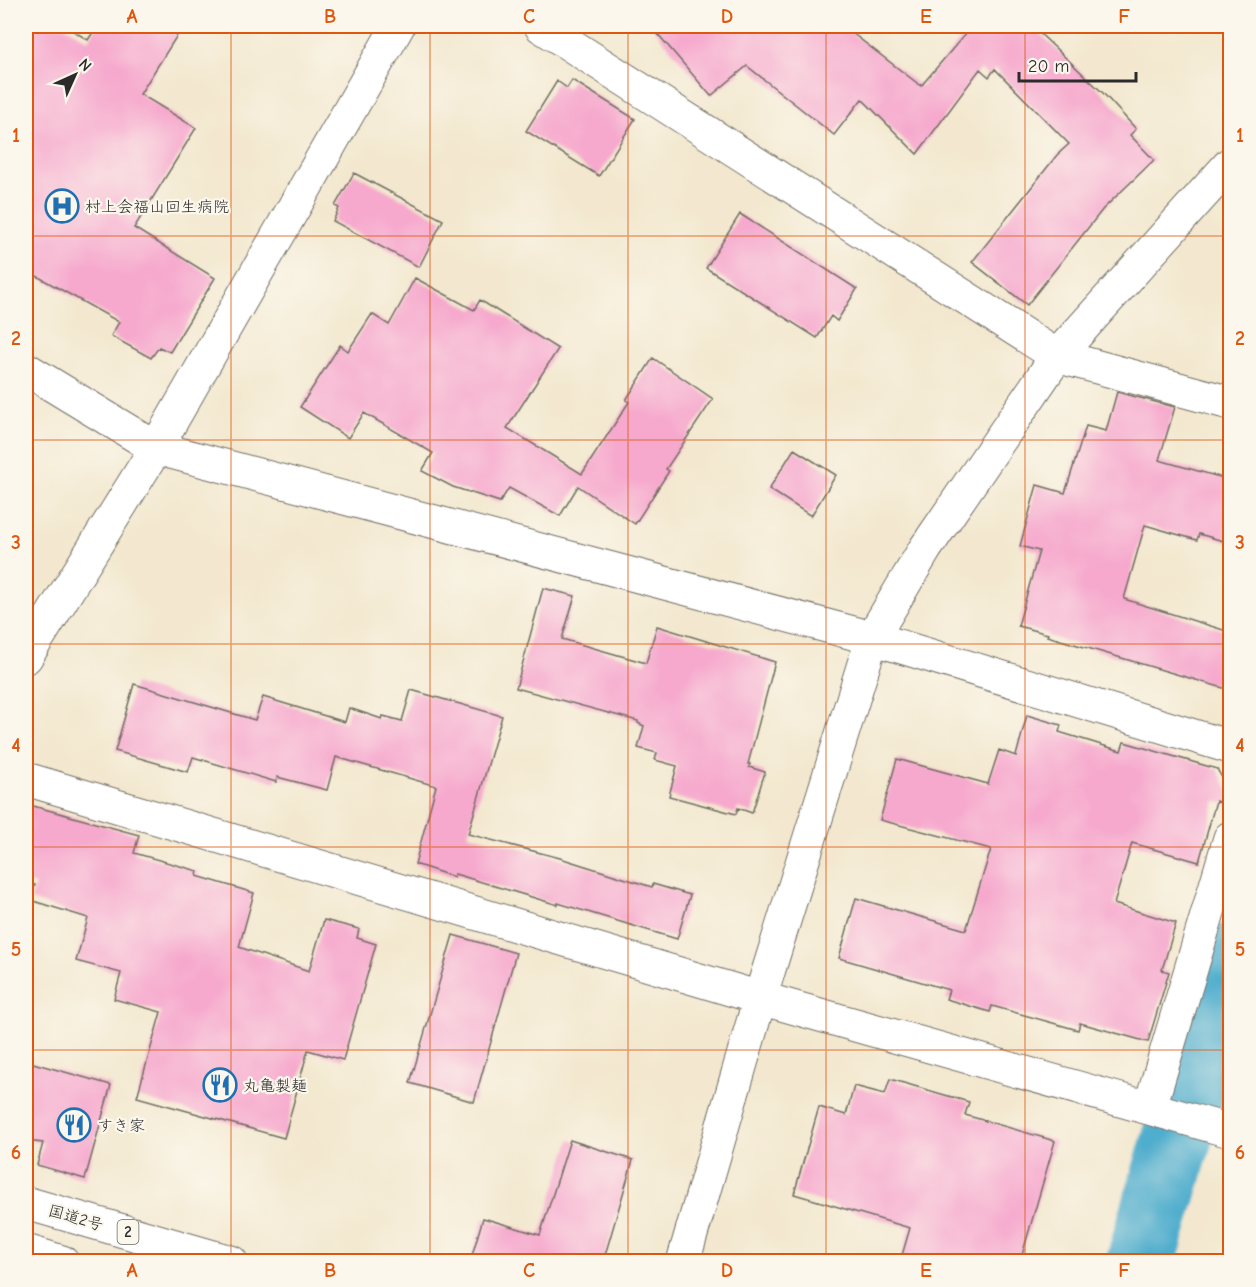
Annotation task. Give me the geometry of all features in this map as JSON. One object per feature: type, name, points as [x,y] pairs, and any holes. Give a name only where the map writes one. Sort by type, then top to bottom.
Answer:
[{"type":"main road","points":[[26,657],[156,448],[398,26]]},
{"type":"main road","points":[[541,26],[1057,356],[1230,403]]},
{"type":"main road","points":[[683,1262],[760,998],[872,638],[925,549],[1057,356],[1230,164]]},
{"type":"main road","points":[[26,369],[156,448],[872,638],[1230,747]]},
{"type":"main road","points":[[26,779],[760,998],[1230,1131]]},
{"type":"main road","points":[[1172,1114],[1230,838]]},
{"type":"main road","name":"国道2号","points":[[26,1203],[231,1262]]},
{"type":"main road","points":[[26,1251],[62,1262]]},
{"type":"building","points":[[26,26],[65,26],[88,40],[97,26],[183,26],[140,94],[196,128],[134,228],[215,278],[170,352],[159,347],[151,358],[111,336],[119,322],[26,270]]},
{"type":"building","points":[[651,26],[843,26],[921,86],[972,26],[1032,26],[1103,93],[1136,129],[1130,135],[1154,160],[1103,209],[1027,305],[972,262],[1057,155],[1069,144],[995,69],[989,77],[980,69],[917,154],[862,99],[834,135],[747,66],[711,96]]},
{"type":"building","points":[[572,80],[635,119],[599,176],[526,131],[557,81],[567,88]]},
{"type":"building","points":[[354,173],[443,220],[419,267],[333,221],[339,208],[335,206]]},
{"type":"building","points":[[740,214],[857,289],[837,321],[831,316],[817,338],[706,268]]},
{"type":"building","points":[[415,278],[474,310],[480,300],[558,349],[507,428],[582,474],[629,402],[626,400],[653,358],[713,399],[666,469],[669,471],[635,524],[578,486],[560,516],[509,488],[500,502],[453,487],[422,471],[433,453],[364,413],[348,438],[300,407],[340,345],[348,351],[372,314],[389,325]]},
{"type":"building","points":[[1117,392],[1175,407],[1159,460],[1230,480],[1230,543],[1199,534],[1197,540],[1145,525],[1124,599],[1230,632],[1230,690],[1018,626],[1039,551],[1020,546],[1037,485],[1065,493],[1086,426],[1106,431]]},
{"type":"building","points":[[794,449],[836,475],[811,516],[769,489]]},
{"type":"building","points":[[543,588],[575,596],[562,639],[646,663],[657,626],[775,662],[748,764],[750,764],[749,767],[765,772],[752,813],[738,808],[736,814],[669,796],[677,766],[655,760],[657,753],[638,748],[644,726],[638,721],[516,688]]},
{"type":"building","points":[[134,684],[255,720],[263,697],[345,722],[349,708],[382,719],[383,716],[402,721],[411,690],[502,716],[468,834],[560,858],[652,887],[653,884],[690,895],[677,939],[558,903],[558,905],[455,874],[454,877],[415,864],[436,786],[336,757],[327,790],[277,777],[276,782],[193,757],[188,772],[115,751]]},
{"type":"building","points":[[1027,715],[1061,725],[1059,732],[1121,751],[1124,742],[1217,769],[1230,792],[1230,806],[1216,801],[1199,862],[1132,843],[1114,904],[1176,923],[1162,970],[1169,972],[1148,1042],[1080,1023],[1078,1030],[992,1006],[990,1012],[946,999],[949,990],[839,958],[856,898],[966,930],[991,849],[880,820],[897,759],[988,784],[999,750],[1016,756]]},
{"type":"building","points":[[26,804],[139,835],[134,853],[198,871],[197,876],[254,893],[239,947],[309,971],[324,920],[359,929],[357,938],[376,944],[343,1060],[308,1050],[284,1138],[137,1097],[161,1012],[114,999],[121,973],[76,961],[88,918],[30,900],[35,885],[26,882]]},
{"type":"building","points":[[453,935],[516,953],[474,1102],[410,1083]]},
{"type":"building","name":"すき家","points":[[26,1061],[111,1085],[85,1179],[37,1165],[43,1143],[26,1141]]},
{"type":"building","points":[[890,1079],[969,1102],[965,1115],[1055,1141],[1020,1262],[900,1262],[910,1228],[794,1194],[819,1107],[846,1115],[854,1086],[885,1094]]},
{"type":"building","points":[[570,1140],[633,1160],[603,1262],[470,1262],[483,1218],[540,1235]]},
{"type":"waterway","points":[[1141,1262],[1230,958]]},
{"type":"place","name":"村上会福山回生病院","points":[[62,206]]},
{"type":"place","name":"丸亀製麺","points":[[220,1085]]},
{"type":"place","name":"すき家","points":[[74,1125]]}]
